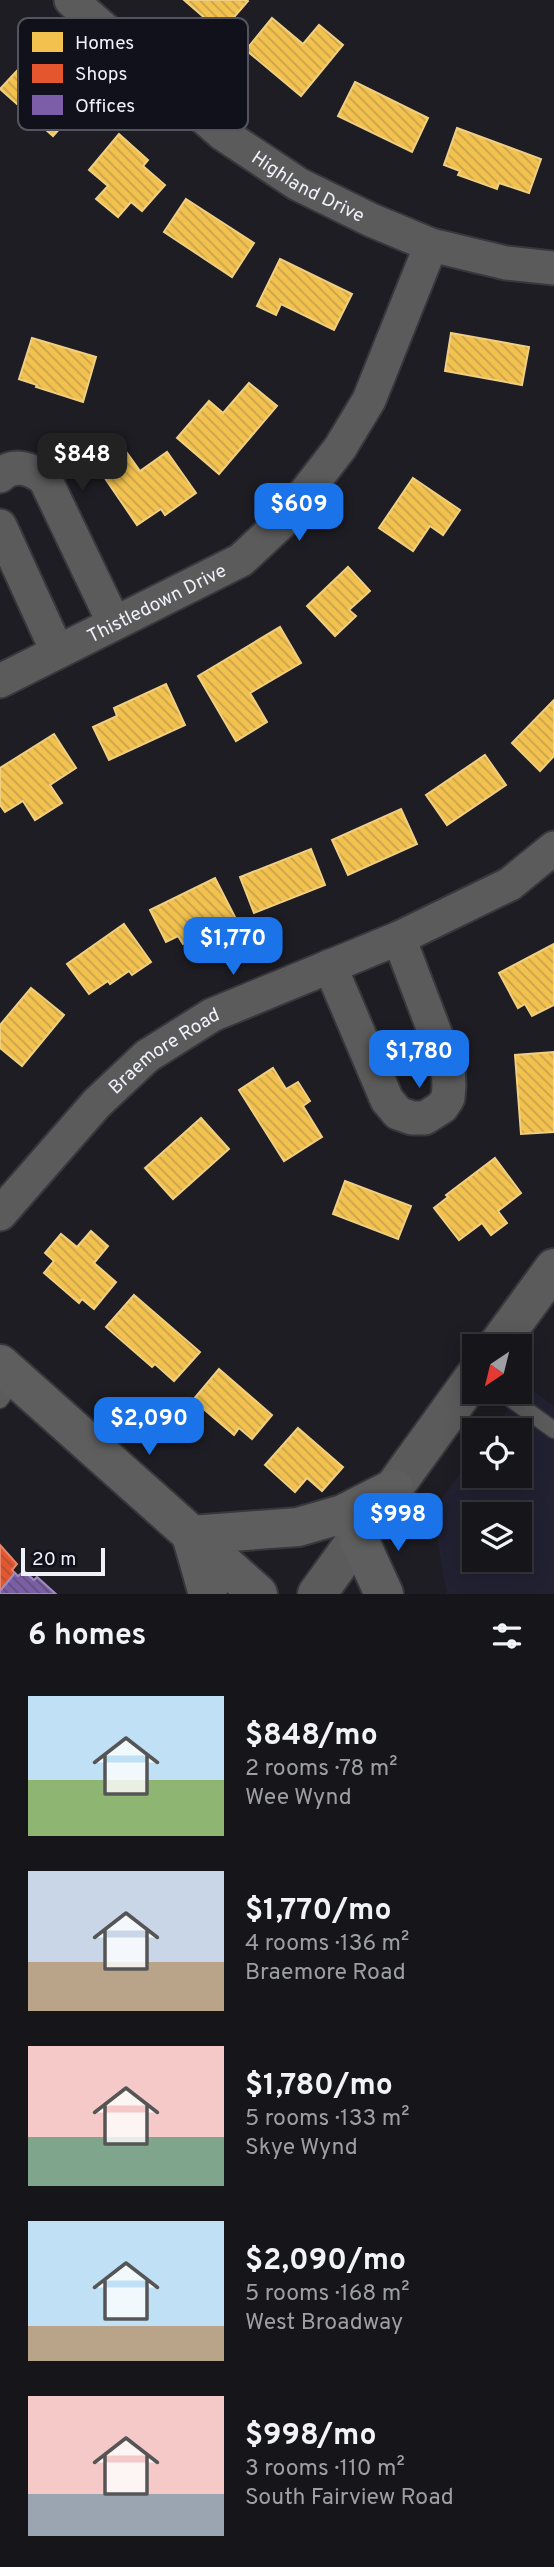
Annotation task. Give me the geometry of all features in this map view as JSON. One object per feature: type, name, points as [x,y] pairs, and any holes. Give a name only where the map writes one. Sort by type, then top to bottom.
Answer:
[{"type":"main road","points":[[5,1381],[258,1594]]},
{"type":"main road","points":[[191,1535],[298,1527],[343,1514],[394,1488]]},
{"type":"main road","points":[[191,1535],[208,1594]]},
{"type":"main road","points":[[358,1537],[384,1594]]},
{"type":"street","name":"Highland Drive","points":[[71,0],[91,18]]},
{"type":"street","name":"Highland Drive","points":[[218,130],[298,184],[371,220],[431,245],[506,263],[554,268]]},
{"type":"street","name":"Thistledown Drive","points":[[0,681],[241,559],[285,519],[340,448],[369,400],[431,245]]},
{"type":"street","points":[[0,476],[5,471],[18,468],[33,469],[45,479],[114,623]]},
{"type":"street","points":[[0,526],[57,651]]},
{"type":"street","name":"Braemore Road","points":[[0,1214],[97,1103],[147,1056],[212,1015],[399,938],[510,884],[554,848]]},
{"type":"street","points":[[330,966],[387,1100],[398,1113],[412,1118],[425,1118],[442,1107],[448,1098],[448,1067],[399,938]]},
{"type":"street","points":[[506,1334],[554,1268]]},
{"type":"street","points":[[317,1594],[462,1394]]},
{"type":"lane","points":[[518,1404],[554,1430]]},
{"type":"shaded area","points":[[532,1390],[554,1406],[554,1594],[447,1594],[432,1511],[462,1471],[462,1488],[532,1488],[532,1418],[502,1418],[512,1404],[532,1404]]},
{"type":"building: Homes","points":[[184,0],[248,1],[233,18],[205,18]]},
{"type":"building: Homes","points":[[272,18],[303,44],[319,25],[343,45],[301,96],[248,52],[248,48]]},
{"type":"building: Homes","points":[[18,70],[18,105],[0,89]]},
{"type":"building: Homes","points":[[355,82],[428,118],[412,152],[338,116]]},
{"type":"building: Homes","points":[[457,128],[541,159],[529,193],[499,183],[497,189],[458,175],[460,171],[444,165]]},
{"type":"building: Homes","points":[[46,130],[58,130],[53,136]]},
{"type":"building: Homes","points":[[119,134],[148,160],[143,166],[165,185],[142,211],[131,202],[118,217],[96,199],[108,186],[89,170]]},
{"type":"building: Homes","points":[[186,199],[254,243],[232,277],[164,232]]},
{"type":"building: Homes","points":[[280,259],[352,294],[334,330],[281,304],[276,315],[257,306]]},
{"type":"building: Homes","points":[[451,333],[529,347],[522,385],[445,371]]},
{"type":"building: Homes","points":[[32,338],[96,357],[83,402],[19,379]]},
{"type":"building: Homes","points":[[249,383],[277,406],[219,474],[177,438],[209,401],[223,413]]},
{"type":"building: Homes","points":[[125,450],[140,471],[167,452],[196,493],[165,515],[161,509],[137,525],[98,468]]},
{"type":"building: Homes","points":[[413,478],[460,510],[443,535],[430,526],[413,551],[379,528]]},
{"type":"building: Homes","points":[[348,567],[370,591],[349,610],[356,616],[335,636],[307,606]]},
{"type":"building: Homes","points":[[280,627],[301,663],[250,693],[267,722],[236,741],[198,676]]},
{"type":"building: Homes","points":[[166,684],[185,725],[109,760],[93,727],[117,716],[114,708]]},
{"type":"building: Homes","points":[[554,700],[554,756],[540,771],[512,743]]},
{"type":"building: Homes","points":[[54,734],[76,768],[50,785],[62,803],[35,820],[23,801],[5,812],[0,805],[0,768]]},
{"type":"building: Homes","points":[[485,755],[506,785],[447,825],[426,795]]},
{"type":"building: Homes","points":[[401,809],[417,844],[348,875],[332,840]]},
{"type":"building: Homes","points":[[311,849],[325,885],[254,913],[240,877]]},
{"type":"building: Homes","points":[[215,878],[236,919],[183,944],[178,936],[166,942],[150,910]]},
{"type":"building: Homes","points":[[124,924],[151,962],[132,975],[129,971],[110,984],[108,981],[89,994],[67,964]]},
{"type":"building: Homes","points":[[554,944],[554,1005],[532,1016],[525,1004],[518,1008],[499,973]]},
{"type":"building: Homes","points":[[31,988],[64,1015],[22,1066],[0,1048],[0,1025]]},
{"type":"building: Homes","points":[[554,1052],[554,1132],[521,1134],[515,1055]]},
{"type":"building: Homes","points":[[273,1068],[286,1089],[298,1082],[310,1101],[303,1106],[322,1137],[284,1161],[239,1090]]},
{"type":"building: Homes","points":[[201,1118],[229,1149],[173,1199],[145,1168]]},
{"type":"building: Homes","points":[[495,1158],[521,1193],[498,1211],[507,1223],[491,1235],[482,1223],[459,1240],[434,1208],[448,1197],[446,1195]]},
{"type":"building: Homes","points":[[345,1181],[411,1206],[398,1239],[333,1214]]},
{"type":"building: Homes","points":[[91,1231],[108,1246],[94,1263],[116,1282],[94,1309],[82,1299],[79,1303],[44,1273],[54,1261],[45,1253],[61,1234],[77,1247]]},
{"type":"building: Homes","points":[[134,1295],[200,1352],[174,1381],[155,1364],[152,1367],[106,1327]]},
{"type":"building: Homes","points":[[219,1369],[272,1415],[252,1439],[239,1428],[234,1435],[193,1400]]},
{"type":"building: Homes","points":[[298,1428],[343,1467],[322,1491],[307,1478],[295,1492],[265,1465]]},
{"type":"building: Shops","points":[[0,1545],[17,1564],[12,1570],[15,1573],[0,1591]]},
{"type":"building: Offices","points":[[24,1571],[34,1580],[37,1577],[56,1594],[0,1594],[15,1573],[18,1576]]}]
